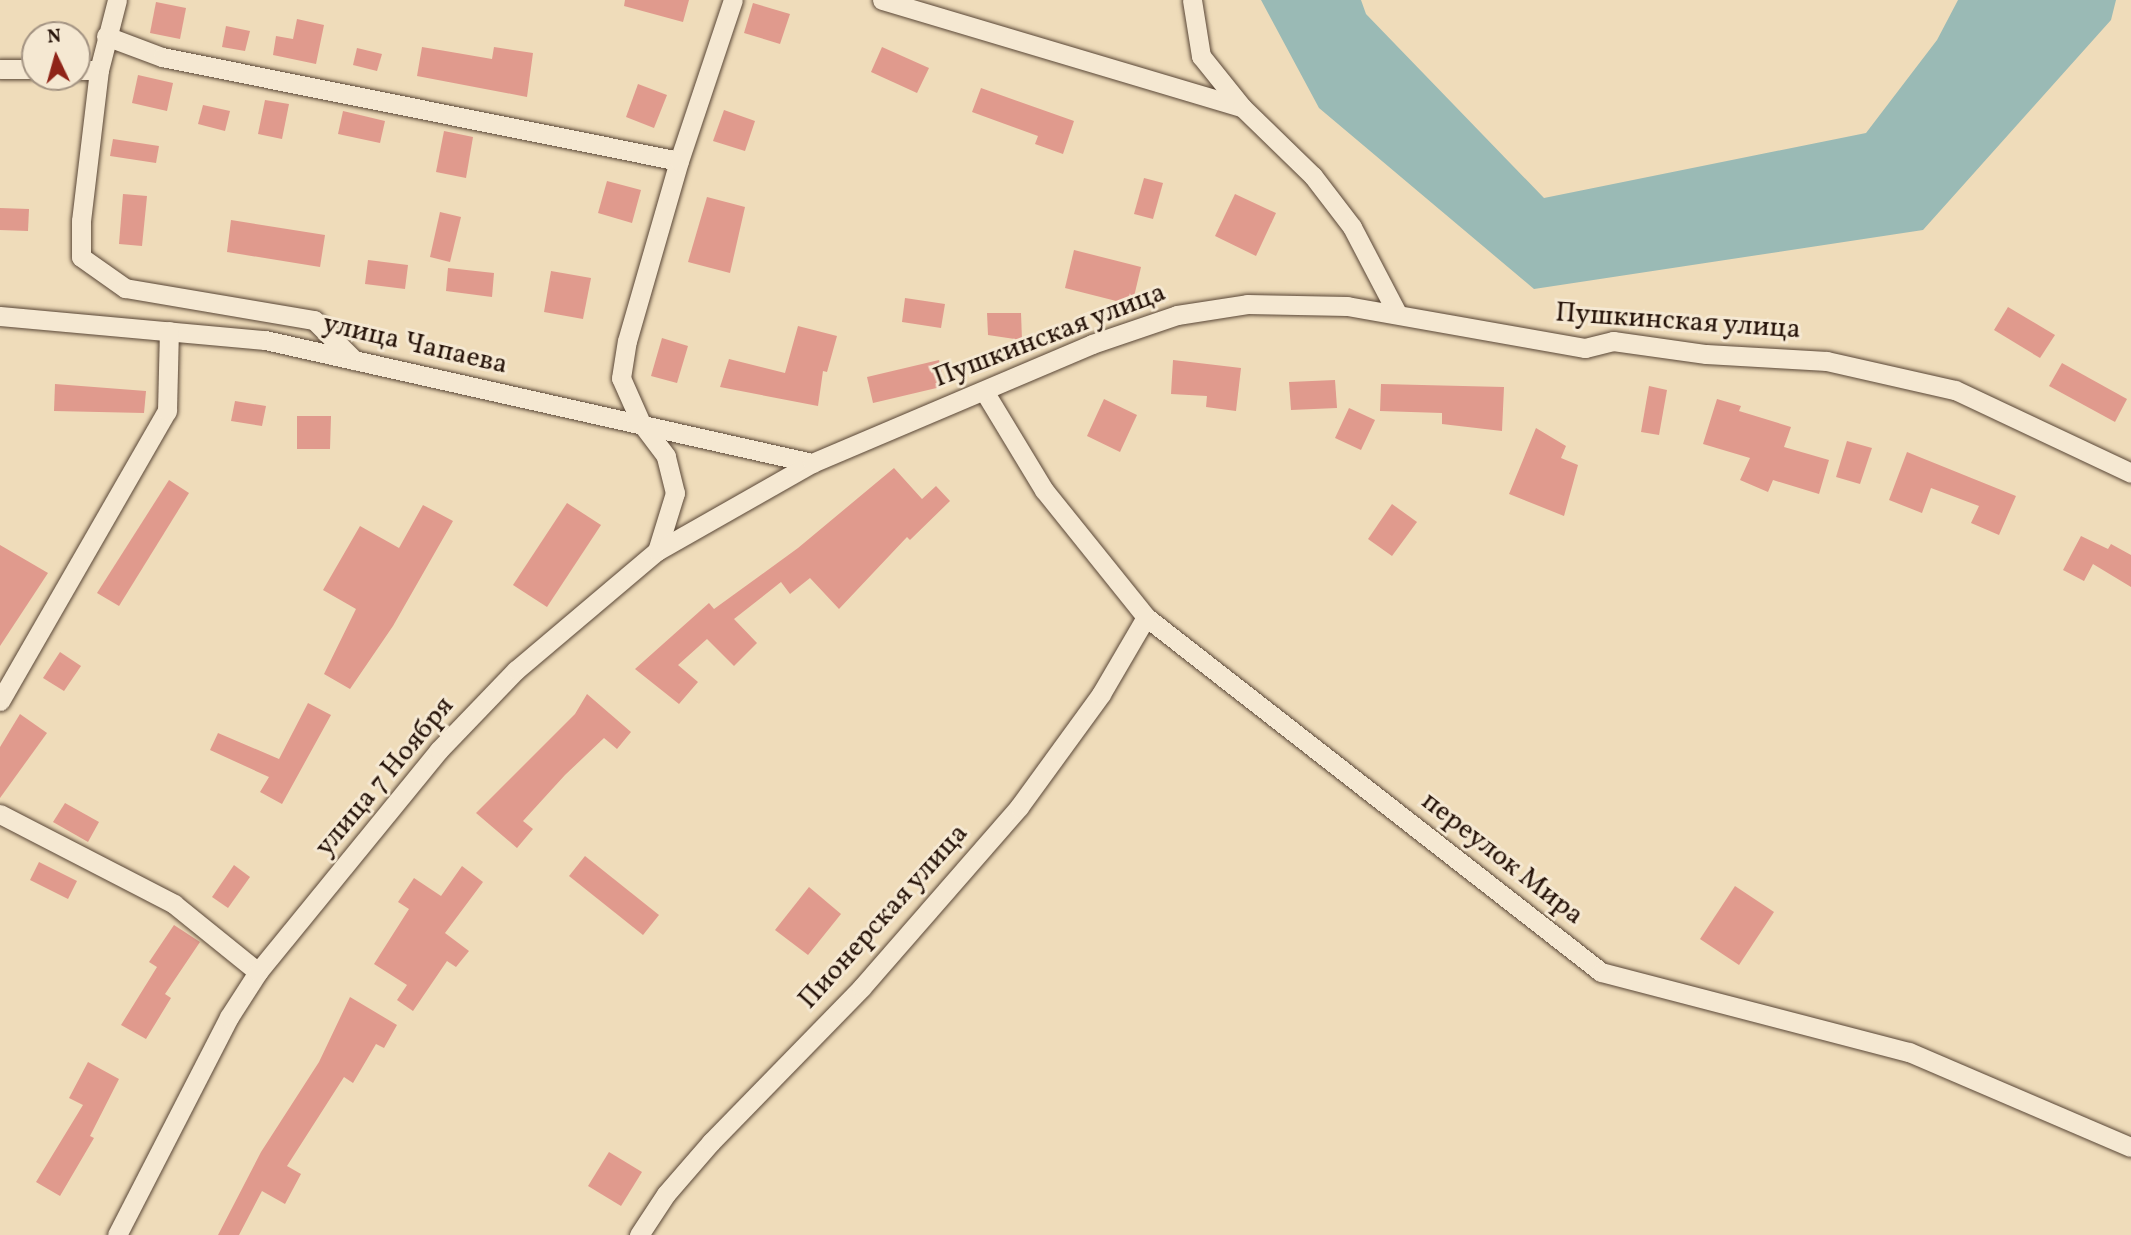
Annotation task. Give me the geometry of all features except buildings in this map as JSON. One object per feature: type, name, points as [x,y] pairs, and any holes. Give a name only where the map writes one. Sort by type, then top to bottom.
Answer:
[{"type":"street","points":[[117,0],[99,70],[80,220],[81,257],[125,288],[314,320],[355,361]]},
{"type":"street","points":[[657,551],[675,493],[666,456],[641,424],[621,378],[627,341],[679,161],[733,0]]},
{"type":"street","points":[[882,0],[1242,107]]},
{"type":"street","points":[[1192,0],[1201,56],[1242,107],[1313,176],[1337,207],[1396,311]]},
{"type":"street","points":[[106,36],[162,57],[679,161]]},
{"type":"street","points":[[0,69],[21,69]]},
{"type":"street","points":[[91,70],[99,70]]},
{"type":"street","name":"Пушкинская улица","points":[[812,463],[1092,344],[1177,315],[1247,304],[1396,311],[1586,348],[1613,341],[1706,354],[1827,361],[1955,390],[2131,473]]},
{"type":"street","name":"улица Чапаева","points":[[0,316],[265,340],[812,463]]},
{"type":"street","points":[[0,701],[167,411],[169,331]]},
{"type":"street","name":"переулок Мира","points":[[984,391],[1044,490],[1146,617],[1601,972],[1909,1052],[2131,1147]]},
{"type":"street","name":"улица 7 Ноября","points":[[117,1235],[229,1017],[258,972],[439,750],[516,670],[657,551],[812,463]]},
{"type":"street","name":"Пионерская улица","points":[[639,1235],[666,1194],[711,1142],[862,987],[1019,807],[1101,694],[1146,617]]},
{"type":"street","points":[[0,814],[174,904],[258,972]]},
{"type":"water","points":[[1261,0],[1361,0],[1366,14],[1544,198],[1866,133],[1937,40],[1958,0],[2116,0],[2111,20],[1923,230],[1534,289],[1319,108]]}]
